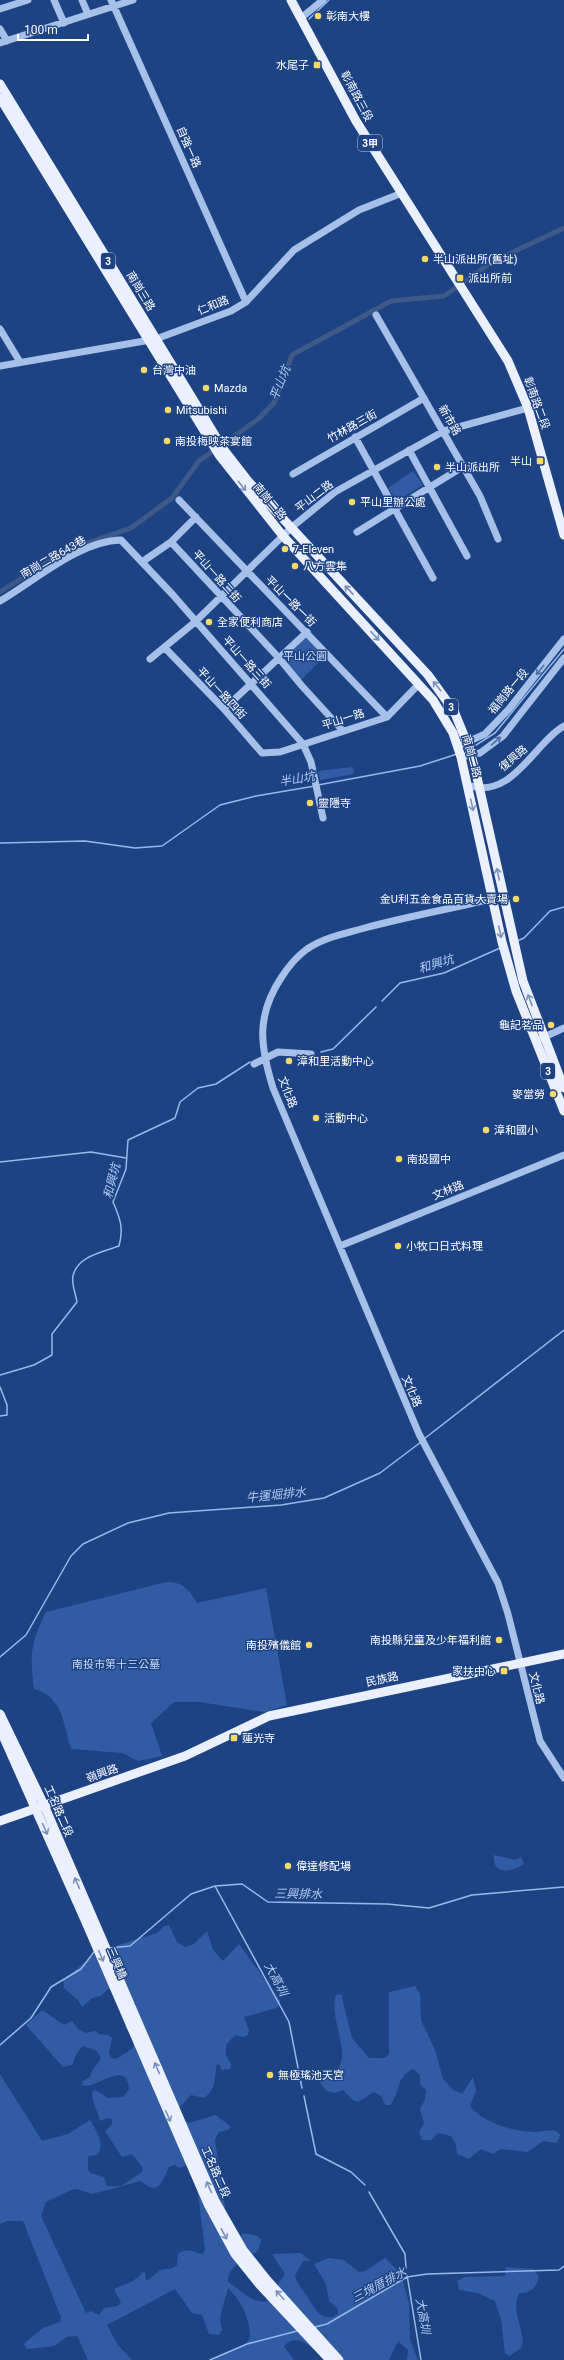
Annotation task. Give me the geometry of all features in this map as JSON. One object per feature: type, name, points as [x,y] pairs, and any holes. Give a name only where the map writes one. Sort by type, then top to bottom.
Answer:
[{"type":"main road","name":"彰南路三段","points":[[292,0],[356,121],[463,291]]},
{"type":"main road","name":"南崗三路","points":[[0,84],[152,340]]},
{"type":"main road","name":"南崗三路","points":[[0,98],[221,452]]},
{"type":"main road","name":"彰南路二段","points":[[463,291],[508,361],[528,408],[564,535]]},
{"type":"main road","name":"南崗二路","points":[[221,452],[292,527],[437,686],[454,711],[468,742],[472,756],[523,981],[540,1039],[564,1111]]},
{"type":"main road","name":"南崗二路","points":[[221,452],[283,536],[419,684],[444,715],[458,746],[461,757],[493,899],[516,991],[564,1088]]},
{"type":"main road","name":"民族路","points":[[211,1744],[255,1721],[285,1712],[564,1654]]},
{"type":"main road","name":"工名路二段","points":[[0,1714],[39,1807],[89,1919]]},
{"type":"main road","name":"工名路二段","points":[[0,1729],[39,1807]]},
{"type":"main road","name":"嶺興路","points":[[0,1821],[185,1756],[211,1744]]},
{"type":"main road","name":"三興橋","points":[[89,1919],[130,2014]]},
{"type":"main road","name":"工名路二段","points":[[130,2014],[208,2204],[235,2254],[259,2284],[312,2336]]},
{"type":"main road","points":[[312,2336],[330,2360]]},
{"type":"main road","points":[[312,2336],[339,2360]]},
{"type":"street","points":[[0,8],[28,0]]},
{"type":"street","points":[[54,0],[64,23]]},
{"type":"street","points":[[82,0],[88,14]]},
{"type":"street","points":[[0,29],[3,42],[64,23],[112,3],[133,0]]},
{"type":"street","points":[[301,18],[323,0]]},
{"type":"street","name":"自強一路","points":[[112,3],[246,302]]},
{"type":"street","name":"仁和路","points":[[0,366],[152,340],[231,310],[246,302],[294,250],[359,210],[402,193]]},
{"type":"street","name":"新市路","points":[[376,315],[464,466],[485,506],[498,539]]},
{"type":"street","points":[[0,329],[20,362]]},
{"type":"street","name":"竹林路三街","points":[[293,474],[424,398]]},
{"type":"street","name":"平山二路","points":[[150,659],[196,622],[292,527],[335,492],[444,431],[528,408]]},
{"type":"street","points":[[355,437],[393,510],[432,578]]},
{"type":"street","points":[[409,450],[467,556]]},
{"type":"street","points":[[357,532],[464,466]]},
{"type":"street","name":"平山一路一街","points":[[179,500],[246,572],[307,632],[386,717]]},
{"type":"street","points":[[142,562],[171,542],[196,518]]},
{"type":"street","name":"南崗二路643巷","points":[[0,601],[86,548],[109,540],[121,540]]},
{"type":"street","name":"平山一路三街","points":[[121,540],[251,682],[304,744],[311,762],[323,818]]},
{"type":"street","name":"平山一路二街","points":[[171,542],[221,598],[278,657],[343,731]]},
{"type":"street","points":[[224,709],[251,682],[307,632]]},
{"type":"street","name":"福崗路一段","points":[[458,746],[485,734],[509,709],[564,639]]},
{"type":"street","name":"平山一路四街","points":[[165,648],[224,709],[262,754]]},
{"type":"street","name":"福崗路一段","points":[[461,757],[472,756],[490,747],[503,736],[564,658]]},
{"type":"street","name":"平山一路","points":[[262,754],[280,752],[386,717],[419,684]]},
{"type":"street","name":"復興路","points":[[479,790],[505,780],[519,770],[564,726]]},
{"type":"street","points":[[467,785],[479,790]]},
{"type":"street","name":"文化路","points":[[503,896],[381,923],[323,941],[308,949],[288,967],[268,1002],[262,1029],[266,1059],[273,1088],[419,1434],[498,1584],[508,1614],[540,1741],[564,1778]]},
{"type":"street","points":[[540,1039],[564,1028]]},
{"type":"street","points":[[254,1064],[278,1052],[311,1054]]},
{"type":"street","name":"文林路","points":[[340,1246],[564,1154]]},
{"type":"green space","points":[[413,471],[423,485],[397,501],[388,488]]},
{"type":"green space","name":"平山公園","points":[[306,636],[325,656],[301,680],[282,658]]},
{"type":"green space","points":[[353,767],[354,774],[320,780],[318,771]]},
{"type":"green space","name":"南投市第十三公墓","points":[[166,1582],[177,1583],[185,1587],[197,1603],[266,1588],[287,1705],[265,1712],[199,1702],[174,1702],[151,1723],[162,1756],[138,1761],[122,1753],[71,1749],[60,1712],[56,1705],[51,1698],[34,1689],[32,1649],[46,1612]]},
{"type":"green space","points":[[494,1855],[515,1860],[521,1857],[524,1864],[514,1869],[500,1869],[496,1867]]},
{"type":"green space","points":[[169,1925],[177,1942],[185,1947],[194,1944],[207,1931],[213,1950],[223,1961],[239,1944],[280,2001],[280,2005],[276,2008],[244,2017],[249,2030],[248,2035],[243,2037],[235,2035],[226,2045],[226,2056],[231,2064],[230,2069],[221,2070],[221,2066],[217,2064],[211,2091],[204,2098],[191,2095],[175,2112],[184,2121],[189,2123],[216,2115],[231,2127],[228,2130],[219,2132],[215,2140],[231,2248],[243,2233],[258,2236],[261,2240],[258,2251],[234,2267],[229,2276],[228,2282],[257,2301],[267,2301],[285,2274],[272,2254],[301,2253],[311,2261],[303,2261],[295,2276],[297,2282],[319,2313],[323,2316],[332,2317],[338,2314],[338,2309],[329,2301],[326,2284],[314,2264],[329,2258],[344,2260],[359,2272],[365,2271],[385,2258],[401,2274],[409,2303],[410,2340],[418,2360],[407,2360],[408,2350],[398,2341],[389,2360],[329,2360],[308,2345],[296,2340],[284,2346],[294,2360],[214,2360],[223,2354],[243,2346],[250,2338],[247,2317],[241,2305],[228,2288],[220,2317],[222,2330],[219,2335],[209,2334],[202,2315],[192,2313],[175,2289],[107,2325],[117,2344],[132,2360],[88,2360],[77,2336],[67,2337],[54,2346],[27,2349],[24,2344],[43,2328],[60,2322],[61,2317],[23,2221],[7,2221],[0,2224],[0,2074],[42,2141],[68,2134],[90,2120],[99,2137],[101,2146],[97,2155],[88,2156],[88,2169],[90,2173],[104,2177],[107,2186],[121,2186],[142,2172],[143,2168],[132,2154],[122,2157],[105,2131],[112,2124],[112,2119],[108,2118],[100,2121],[92,2096],[92,2092],[95,2090],[108,2098],[123,2097],[129,2089],[127,2080],[122,2076],[117,2075],[88,2086],[82,2085],[83,2081],[90,2077],[101,2058],[97,2051],[83,2046],[77,2053],[72,2065],[63,2067],[26,2025],[42,2010],[64,2025],[72,2021],[78,2029],[86,2033],[95,2031],[99,2034],[108,2035],[112,2038],[109,2053],[111,2058],[116,2059],[132,2049],[136,2041],[125,2027],[136,2004],[113,1989],[108,1989],[101,1996],[92,1998],[82,2007],[78,2000],[64,1988],[63,1980],[99,1951],[157,1933],[164,1926]],"holes":[[[189,2164],[195,2170],[205,2249],[203,2254],[185,2250],[178,2254],[177,2265],[173,2268],[160,2270],[150,2279],[146,2280],[145,2271],[133,2281],[114,2289],[121,2302],[118,2306],[104,2308],[99,2315],[91,2311],[86,2313],[41,2216],[46,2202],[71,2190],[77,2189],[92,2194],[141,2181],[147,2186],[152,2188],[156,2187],[160,2185],[169,2167],[175,2165],[179,2168]]]},
{"type":"green space","points":[[415,1986],[420,1994],[421,2020],[435,2050],[443,2079],[453,2090],[462,2094],[473,2077],[476,2091],[470,2106],[483,2118],[517,2130],[535,2132],[551,2130],[556,2131],[560,2135],[557,2143],[543,2141],[528,2152],[501,2149],[493,2154],[481,2149],[469,2159],[457,2154],[456,2144],[451,2136],[438,2133],[431,2140],[422,2140],[419,2132],[424,2123],[420,2109],[425,2100],[426,2090],[420,2084],[420,2075],[413,2069],[400,2081],[396,2096],[390,2105],[385,2105],[381,2096],[374,2092],[358,2102],[353,2100],[343,2090],[335,2093],[326,2091],[313,2073],[316,2070],[338,2069],[341,2062],[341,2043],[334,2003],[336,1995],[341,1994],[352,2038],[369,2058],[385,2058],[389,2054],[389,1992]]},
{"type":"green space","points":[[506,2267],[533,2269],[539,2277],[537,2284],[530,2291],[519,2293],[516,2312],[523,2343],[521,2348],[509,2356],[505,2353],[501,2319],[495,2301],[478,2293],[459,2290],[457,2281],[465,2277],[505,2276]]},
{"type":"waterway","points":[[309,19],[329,0]]},
{"type":"waterway","name":"平山坑","points":[[0,592],[67,550],[131,528],[172,498],[199,461],[257,420],[274,403],[292,355],[391,301],[444,296],[492,262],[564,228]]},
{"type":"waterway","name":"半山坑","points":[[473,747],[495,733],[564,649]]},
{"type":"waterway","name":"半山坑","points":[[318,785],[420,766],[457,754]]},
{"type":"waterway","name":"半山坑","points":[[0,843],[85,841],[135,848],[162,846],[220,805],[256,796],[315,786]]},
{"type":"waterway","name":"和興坑","points":[[517,941],[524,938],[550,911],[564,907]]},
{"type":"waterway","name":"和興坑","points":[[382,1001],[400,983],[444,973],[500,948]]},
{"type":"waterway","name":"和興坑","points":[[321,1052],[333,1049],[376,1007]]},
{"type":"waterway","name":"和興坑","points":[[0,1375],[34,1365],[52,1355],[52,1334],[77,1302],[73,1282],[75,1269],[85,1259],[119,1246],[121,1228],[118,1213],[113,1202],[126,1169],[128,1140],[175,1118],[180,1102],[198,1088],[216,1084],[250,1062]]},
{"type":"waterway","points":[[0,1162],[91,1152],[126,1158]]},
{"type":"waterway","name":"牛運堀排水","points":[[424,1439],[564,1330]]},
{"type":"waterway","name":"和興坑","points":[[0,1387],[7,1405],[7,1415],[0,1416]]},
{"type":"waterway","name":"牛運堀排水","points":[[0,1657],[26,1635],[71,1556],[83,1544],[128,1523],[169,1513],[281,1505],[324,1498],[380,1473],[421,1442]]},
{"type":"waterway","name":"三興排水","points":[[109,1948],[130,1946],[191,1894],[215,1886],[242,1884],[268,1902],[387,1904],[429,1908],[472,1895],[564,1887]]},
{"type":"waterway","name":"大高圳","points":[[215,1886],[289,2022],[302,2088]]},
{"type":"waterway","name":"三興排水","points":[[0,2045],[31,2018],[51,1987],[81,1969],[94,1952]]},
{"type":"waterway","name":"大高圳","points":[[304,2096],[316,2154],[351,2172],[365,2185]]},
{"type":"waterway","name":"大高圳","points":[[369,2192],[405,2254],[406,2268]]},
{"type":"waterway","name":"三塊厝排水","points":[[315,2327],[327,2324],[407,2277],[427,2274],[559,2270],[564,2266]]},
{"type":"waterway","name":"大高圳","points":[[407,2275],[421,2360]]},
{"type":"waterway","name":"三塊厝排水","points":[[210,2360],[247,2344],[297,2331]]},
{"type":"place","name":"彰南大樓","points":[[318,16]]},
{"type":"place","name":"水尾子","points":[[317,65]]},
{"type":"place","name":"半山派出所(舊址)","points":[[425,259]]},
{"type":"place","name":"派出所前","points":[[460,278]]},
{"type":"place","name":"台灣中油","points":[[144,370]]},
{"type":"place","name":"Mazda","points":[[206,388]]},
{"type":"place","name":"Mitsubishi","points":[[168,410]]},
{"type":"place","name":"南投梅映茶宴館","points":[[167,441]]},
{"type":"place","name":"半山","points":[[540,461]]},
{"type":"place","name":"半山派出所","points":[[437,467]]},
{"type":"place","name":"平山里辦公處","points":[[352,502]]},
{"type":"place","name":"7-Eleven","points":[[285,549]]},
{"type":"place","name":"八方雲集","points":[[295,566]]},
{"type":"place","name":"全家便利商店","points":[[209,622]]},
{"type":"place","name":"靈隱寺","points":[[310,803]]},
{"type":"place","name":"金U利五金食品百貨大賣場","points":[[516,899]]},
{"type":"place","name":"龜記茗品","points":[[551,1025]]},
{"type":"place","name":"漳和里活動中心","points":[[289,1061]]},
{"type":"place","name":"麥當勞","points":[[553,1094]]},
{"type":"place","name":"活動中心","points":[[316,1118]]},
{"type":"place","name":"漳和國小","points":[[486,1130]]},
{"type":"place","name":"南投國中","points":[[399,1159]]},
{"type":"place","name":"小牧口日式料理","points":[[398,1246]]},
{"type":"place","name":"南投縣兒童及少年福利館","points":[[499,1640]]},
{"type":"place","name":"南投殯儀館","points":[[309,1645]]},
{"type":"place","name":"家扶中心","points":[[504,1671]]},
{"type":"place","name":"蓮光寺","points":[[234,1738]]},
{"type":"place","name":"偉達修配場","points":[[288,1866]]},
{"type":"place","name":"無極瑤池天宮","points":[[270,2075]]}]
